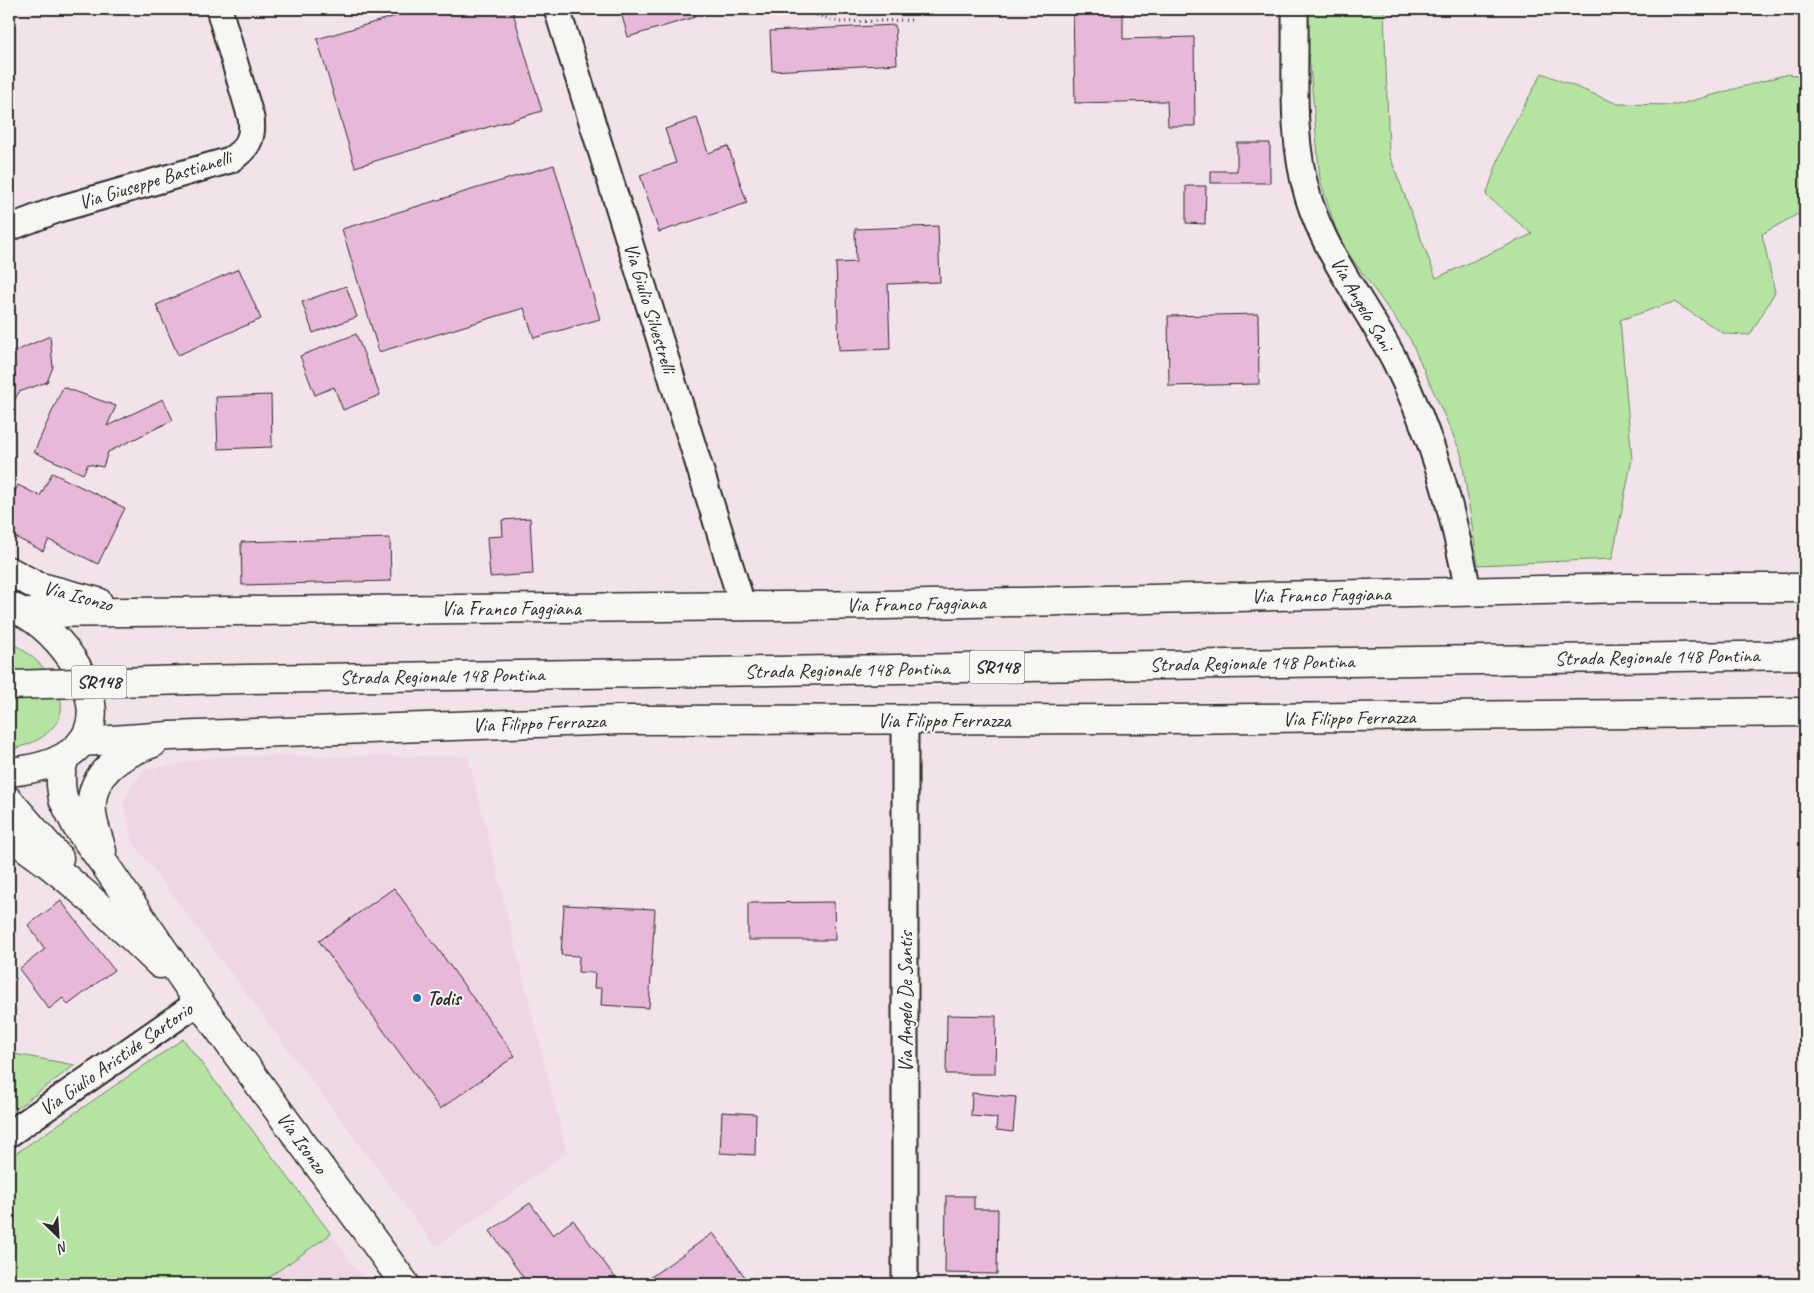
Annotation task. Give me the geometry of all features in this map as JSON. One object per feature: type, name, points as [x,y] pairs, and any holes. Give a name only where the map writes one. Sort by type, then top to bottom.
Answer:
[{"type":"street","name":"Via Giuseppe Bastianelli","points":[[9,228],[59,209],[230,160],[248,146],[252,136],[251,118],[219,9]]},
{"type":"street","name":"Via Giulio Silvestrelli","points":[[557,9],[743,607]]},
{"type":"street","name":"Via Angelo Sani","points":[[1295,9],[1298,146],[1302,173],[1309,199],[1326,240],[1380,334],[1423,422],[1450,502],[1468,591]]},
{"type":"street","name":"Via Isonzo","points":[[9,571],[56,592],[119,607],[151,611]]},
{"type":"street","name":"Via Franco Faggiana","points":[[18,610],[151,611],[743,607],[1468,591],[1805,588]]},
{"type":"street","name":"Via Isonzo","points":[[18,610],[56,639],[79,670],[88,689],[93,716],[90,729],[61,771],[64,799],[77,827],[199,1002],[405,1284]]},
{"type":"street","name":"Strada Regionale 148 Pontina","points":[[9,685],[189,680],[1805,655]]},
{"type":"street","name":"Via Filippo Ferrazza","points":[[74,750],[170,736],[620,720],[1170,720],[1805,712]]},
{"type":"street","name":"Via Angelo De Santis","points":[[905,720],[905,1284]]},
{"type":"street","points":[[105,865],[92,813],[92,799],[96,786],[105,770],[120,757],[170,736]]},
{"type":"street","points":[[9,772],[30,770],[74,750]]},
{"type":"street","points":[[9,801],[50,846],[77,885]]},
{"type":"street","points":[[9,836],[43,858],[77,885],[199,1002]]},
{"type":"street","name":"Via Giulio Aristide Sartorio","points":[[9,1134],[199,1002]]},
{"type":"path","points":[[797,9],[840,22],[912,20]]},
{"type":"shaded area","points":[[219,756],[468,756],[567,1153],[436,1247],[132,841],[123,800],[143,770]]},
{"type":"shaded area","points":[[331,1234],[368,1284],[259,1284]]},
{"type":"green space","points":[[1305,9],[1384,9],[1389,154],[1436,278],[1532,234],[1486,195],[1505,141],[1542,73],[1618,104],[1677,105],[1788,74],[1805,78],[1805,210],[1762,234],[1775,292],[1750,335],[1725,334],[1674,302],[1620,320],[1632,459],[1612,559],[1478,565],[1461,453],[1410,339],[1340,242],[1320,180]]},
{"type":"green space","points":[[9,642],[31,656],[51,677],[58,690],[61,703],[60,715],[49,732],[33,742],[9,750]]},
{"type":"green space","points":[[183,1039],[331,1234],[259,1284],[9,1284],[9,1158]]},
{"type":"green space","points":[[9,1053],[75,1065],[9,1114]]},
{"type":"building","points":[[420,9],[512,9],[542,111],[355,167],[317,39]]},
{"type":"building","points":[[620,9],[692,9],[695,17],[628,37]]},
{"type":"building","points":[[1073,9],[1123,9],[1123,39],[1194,37],[1195,126],[1168,126],[1167,101],[1075,103]]},
{"type":"building","points":[[895,25],[897,64],[772,71],[770,31]]},
{"type":"building","points":[[697,118],[708,153],[728,146],[747,203],[659,232],[640,175],[676,163],[665,129]]},
{"type":"building","points":[[1237,143],[1270,143],[1270,183],[1211,183],[1211,171],[1237,171]]},
{"type":"building","points":[[554,165],[600,319],[534,338],[524,308],[379,352],[342,229]]},
{"type":"building","points":[[1186,186],[1206,186],[1205,224],[1186,223]]},
{"type":"building","points":[[938,226],[940,282],[888,284],[890,349],[839,351],[836,263],[856,262],[855,229]]},
{"type":"building","points":[[239,269],[261,319],[178,355],[156,305]]},
{"type":"building","points":[[346,286],[357,317],[313,333],[302,302]]},
{"type":"building","points":[[1258,314],[1259,384],[1169,386],[1168,316]]},
{"type":"building","points":[[356,334],[380,395],[343,410],[334,387],[315,395],[300,356]]},
{"type":"building","points":[[50,336],[53,367],[47,382],[19,392],[9,410],[9,354]]},
{"type":"building","points":[[63,387],[116,406],[107,426],[163,399],[173,420],[108,452],[103,467],[88,464],[83,474],[34,452]]},
{"type":"building","points":[[271,395],[272,447],[218,449],[216,397]]},
{"type":"building","points":[[52,473],[125,508],[98,564],[49,540],[43,551],[9,534],[9,505],[18,485],[40,496]]},
{"type":"building","points":[[530,518],[533,574],[490,577],[487,537],[503,536],[502,520]]},
{"type":"building","points":[[390,538],[391,581],[242,585],[241,542]]},
{"type":"building","name":"Todis","points":[[394,888],[515,1056],[440,1109],[319,941]]},
{"type":"building","points":[[61,901],[114,970],[68,1005],[63,998],[49,1009],[19,969],[45,949],[28,925]]},
{"type":"building","points":[[834,902],[835,940],[748,940],[748,903]]},
{"type":"building","points":[[564,905],[655,909],[649,1008],[601,1005],[602,988],[594,988],[595,973],[578,972],[579,956],[561,955]]},
{"type":"building","points":[[947,1015],[996,1016],[995,1074],[946,1074]]},
{"type":"building","points":[[972,1093],[1016,1097],[1013,1132],[996,1130],[997,1118],[971,1116]]},
{"type":"building","points":[[722,1112],[756,1114],[755,1155],[720,1153]]},
{"type":"building","points":[[946,1196],[974,1196],[974,1209],[998,1209],[997,1274],[945,1273]]},
{"type":"building","points":[[530,1203],[553,1235],[573,1220],[620,1284],[528,1284],[490,1231]]},
{"type":"building","points":[[713,1233],[750,1284],[641,1284]]},
{"type":"place","name":"Todis","points":[[417,998]]}]
